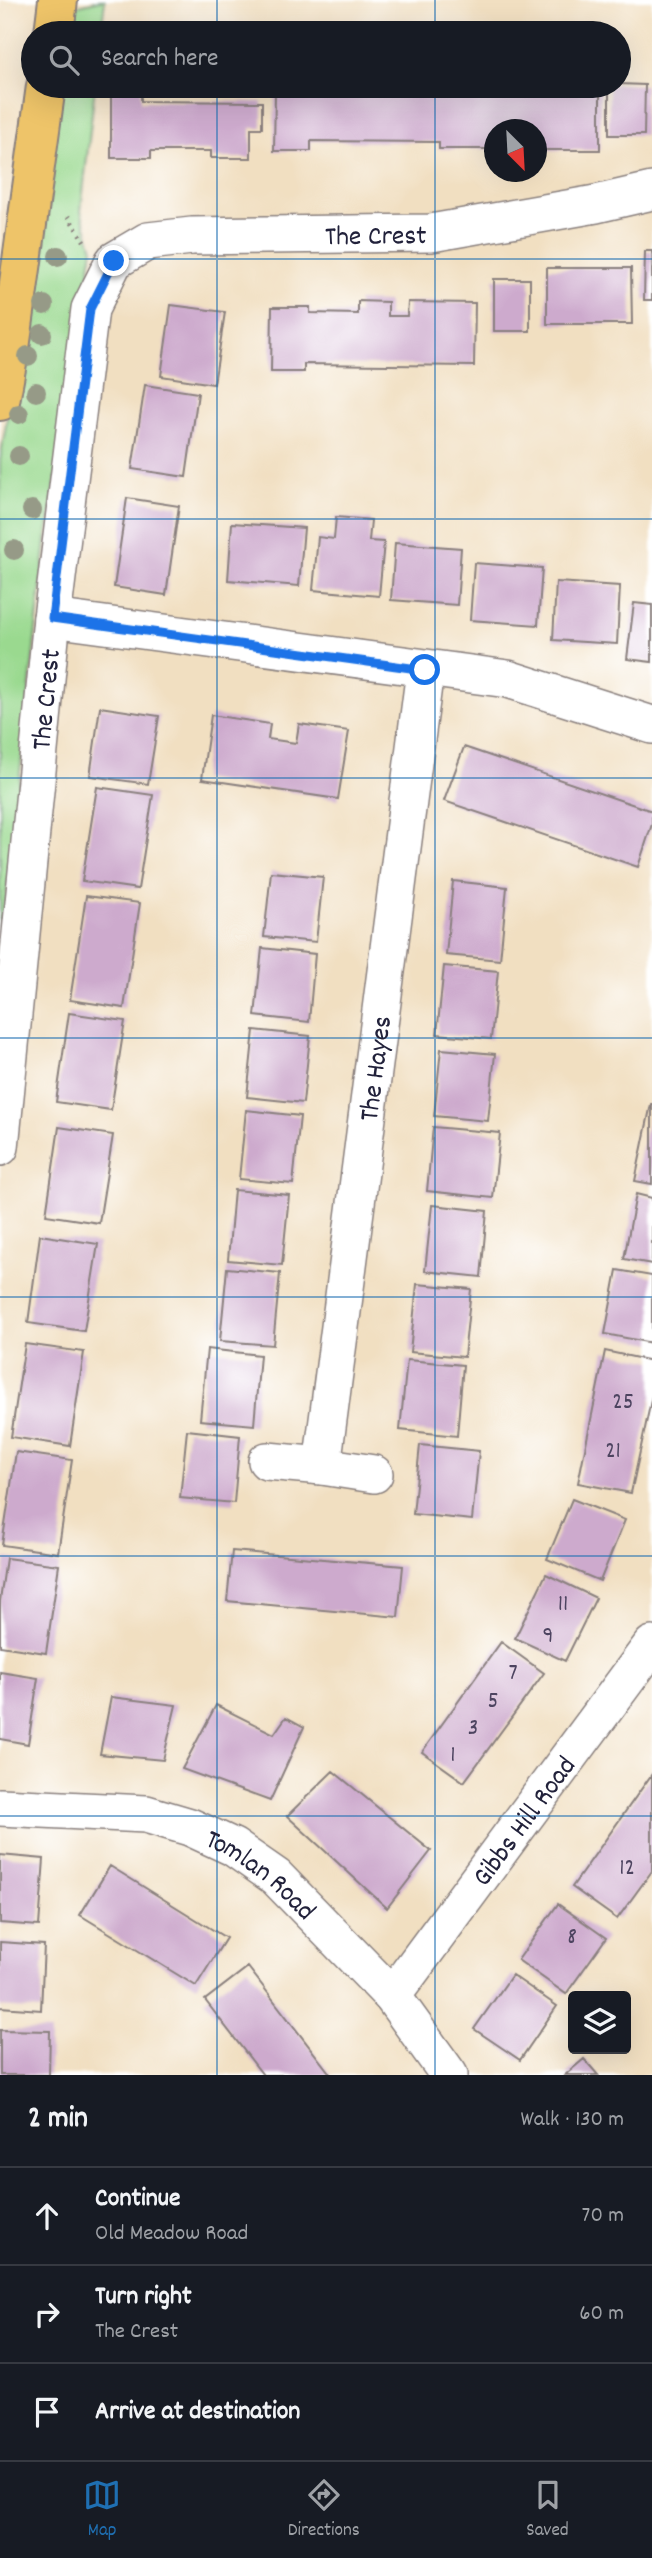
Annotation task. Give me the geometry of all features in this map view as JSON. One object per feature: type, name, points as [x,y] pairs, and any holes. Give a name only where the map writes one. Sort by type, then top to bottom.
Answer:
[{"type":"highway","points":[[55,21],[58,0]]},
{"type":"highway","points":[[0,401],[11,341],[44,98]]},
{"type":"street","name":"The Crest","points":[[0,1147],[52,618],[90,309],[114,261],[148,241],[192,236],[431,233],[596,204],[652,191]]},
{"type":"street","points":[[52,618],[508,679],[652,725]]},
{"type":"street","name":"The Hayes","points":[[322,1466],[425,670]]},
{"type":"street","points":[[267,1461],[374,1474]]},
{"type":"street","name":"Gibbs Hill Road","points":[[391,1996],[652,1645]]},
{"type":"street","name":"Tomlan Road","points":[[0,1807],[146,1814],[190,1827],[233,1847],[276,1877],[391,1996],[449,2075]]},
{"type":"path","points":[[35,166],[106,275]]},
{"type":"green space","points":[[105,0],[102,21],[73,21],[75,6]]},
{"type":"green space","points":[[60,98],[94,98],[81,211],[93,249],[46,541],[0,951],[0,460]]},
{"type":"building","points":[[631,84],[645,85],[644,135],[609,135],[609,98],[631,98]]},
{"type":"building","points":[[111,98],[141,98],[141,101],[262,102],[262,128],[251,128],[251,158],[211,158],[211,151],[151,151],[151,158],[111,158]]},
{"type":"building","points":[[275,98],[600,98],[600,150],[547,150],[547,119],[484,119],[484,149],[439,149],[439,142],[311,141],[311,151],[274,151]]},
{"type":"building","points":[[645,251],[652,251],[652,300],[644,300]]},
{"type":"building","points":[[547,268],[631,268],[632,324],[547,324]]},
{"type":"building","points":[[494,279],[530,279],[530,331],[494,331]]},
{"type":"building","points":[[358,301],[388,302],[388,316],[407,316],[408,302],[475,303],[474,366],[304,364],[304,372],[271,372],[272,307],[310,307],[310,313],[358,314]]},
{"type":"building","points":[[171,305],[225,312],[214,384],[161,376]]},
{"type":"building","points":[[145,385],[198,393],[186,477],[132,469]]},
{"type":"building","points":[[127,498],[179,506],[166,595],[114,587]]},
{"type":"building","points":[[336,517],[371,520],[369,541],[384,542],[379,596],[313,590],[318,537],[334,539]]},
{"type":"building","points":[[232,523],[304,528],[299,586],[228,580]]},
{"type":"building","points":[[395,543],[461,548],[457,605],[391,600]]},
{"type":"building","points":[[474,563],[542,568],[538,625],[470,620]]},
{"type":"building","points":[[556,582],[620,586],[617,644],[553,640]]},
{"type":"building","points":[[634,603],[652,605],[652,662],[627,659]]},
{"type":"building","points":[[100,707],[159,716],[148,784],[90,776]]},
{"type":"building","points":[[211,715],[270,724],[268,739],[296,743],[299,724],[349,731],[338,799],[202,779]]},
{"type":"building","points":[[464,747],[652,811],[652,824],[638,867],[444,801]]},
{"type":"building","points":[[97,787],[153,795],[138,889],[82,881]]},
{"type":"building","points":[[271,872],[323,877],[316,942],[264,937]]},
{"type":"building","points":[[453,881],[507,887],[500,960],[446,955]]},
{"type":"building","points":[[86,896],[140,903],[124,1008],[70,1000]]},
{"type":"building","points":[[262,948],[315,954],[309,1022],[255,1016]]},
{"type":"building","points":[[444,966],[498,971],[491,1039],[437,1034]]},
{"type":"building","points":[[69,1013],[125,1021],[111,1110],[56,1102]]},
{"type":"building","points":[[254,1030],[310,1036],[303,1103],[247,1097]]},
{"type":"building","points":[[441,1049],[495,1054],[488,1121],[434,1116]]},
{"type":"building","points":[[652,1104],[652,1184],[635,1181]]},
{"type":"building","points":[[246,1110],[300,1116],[293,1184],[239,1179]]},
{"type":"building","points":[[59,1127],[113,1135],[99,1223],[46,1215]]},
{"type":"building","points":[[433,1127],[500,1133],[493,1198],[427,1191]]},
{"type":"building","points":[[234,1190],[289,1195],[282,1265],[228,1260]]},
{"type":"building","points":[[636,1194],[652,1198],[652,1264],[624,1259]]},
{"type":"building","points":[[432,1205],[487,1211],[481,1277],[425,1271]]},
{"type":"building","points":[[40,1235],[98,1244],[84,1331],[28,1323]]},
{"type":"building","points":[[227,1268],[280,1273],[273,1345],[220,1341]]},
{"type":"building","points":[[617,1270],[652,1276],[652,1343],[605,1334]]},
{"type":"building","points":[[417,1284],[471,1289],[464,1357],[410,1352]]},
{"type":"building","points":[[25,1344],[84,1352],[70,1446],[11,1437]]},
{"type":"building","points":[[207,1349],[260,1355],[254,1425],[200,1420]]},
{"type":"building","points":[[605,1351],[652,1361],[652,1396],[631,1493],[578,1483]]},
{"type":"building","points":[[407,1360],[463,1365],[457,1436],[400,1430]]},
{"type":"building","points":[[187,1430],[240,1436],[234,1503],[180,1498]]},
{"type":"building","points":[[420,1445],[479,1451],[472,1520],[413,1514]]},
{"type":"building","points":[[16,1452],[72,1460],[58,1553],[2,1545]]},
{"type":"building","points":[[572,1499],[625,1520],[600,1581],[547,1559]]},
{"type":"building","points":[[232,1551],[403,1566],[398,1617],[227,1601]]},
{"type":"building","points":[[6,1558],[59,1565],[46,1653],[0,1646],[0,1601]]},
{"type":"building","points":[[546,1574],[596,1598],[565,1661],[515,1638]]},
{"type":"building","points":[[501,1642],[544,1673],[464,1782],[422,1752]]},
{"type":"building","points":[[0,1672],[38,1678],[28,1744],[0,1739]]},
{"type":"building","points":[[111,1697],[176,1705],[163,1760],[100,1754]]},
{"type":"building","points":[[216,1705],[274,1734],[286,1717],[304,1727],[270,1801],[182,1769]]},
{"type":"building","points":[[333,1771],[431,1851],[387,1908],[287,1816]]},
{"type":"building","points":[[652,1774],[652,1871],[617,1919],[572,1887]]},
{"type":"building","points":[[0,1855],[44,1859],[39,1926],[0,1923]]},
{"type":"building","points":[[110,1866],[226,1938],[196,1986],[80,1915]]},
{"type":"building","points":[[558,1904],[606,1938],[566,1994],[518,1960]]},
{"type":"building","points":[[0,1942],[44,1945],[41,2010],[0,2007]]},
{"type":"building","points":[[248,1967],[331,2075],[263,2075],[205,2000]]},
{"type":"building","points":[[512,1975],[557,2006],[520,2060],[474,2029]]},
{"type":"building","points":[[0,2030],[50,2031],[49,2075],[0,2075]]},
{"type":"building","points":[[584,2059],[598,2075],[565,2075]]},
{"type":"route","points":[[114,261],[90,309],[52,618],[425,670]]}]
